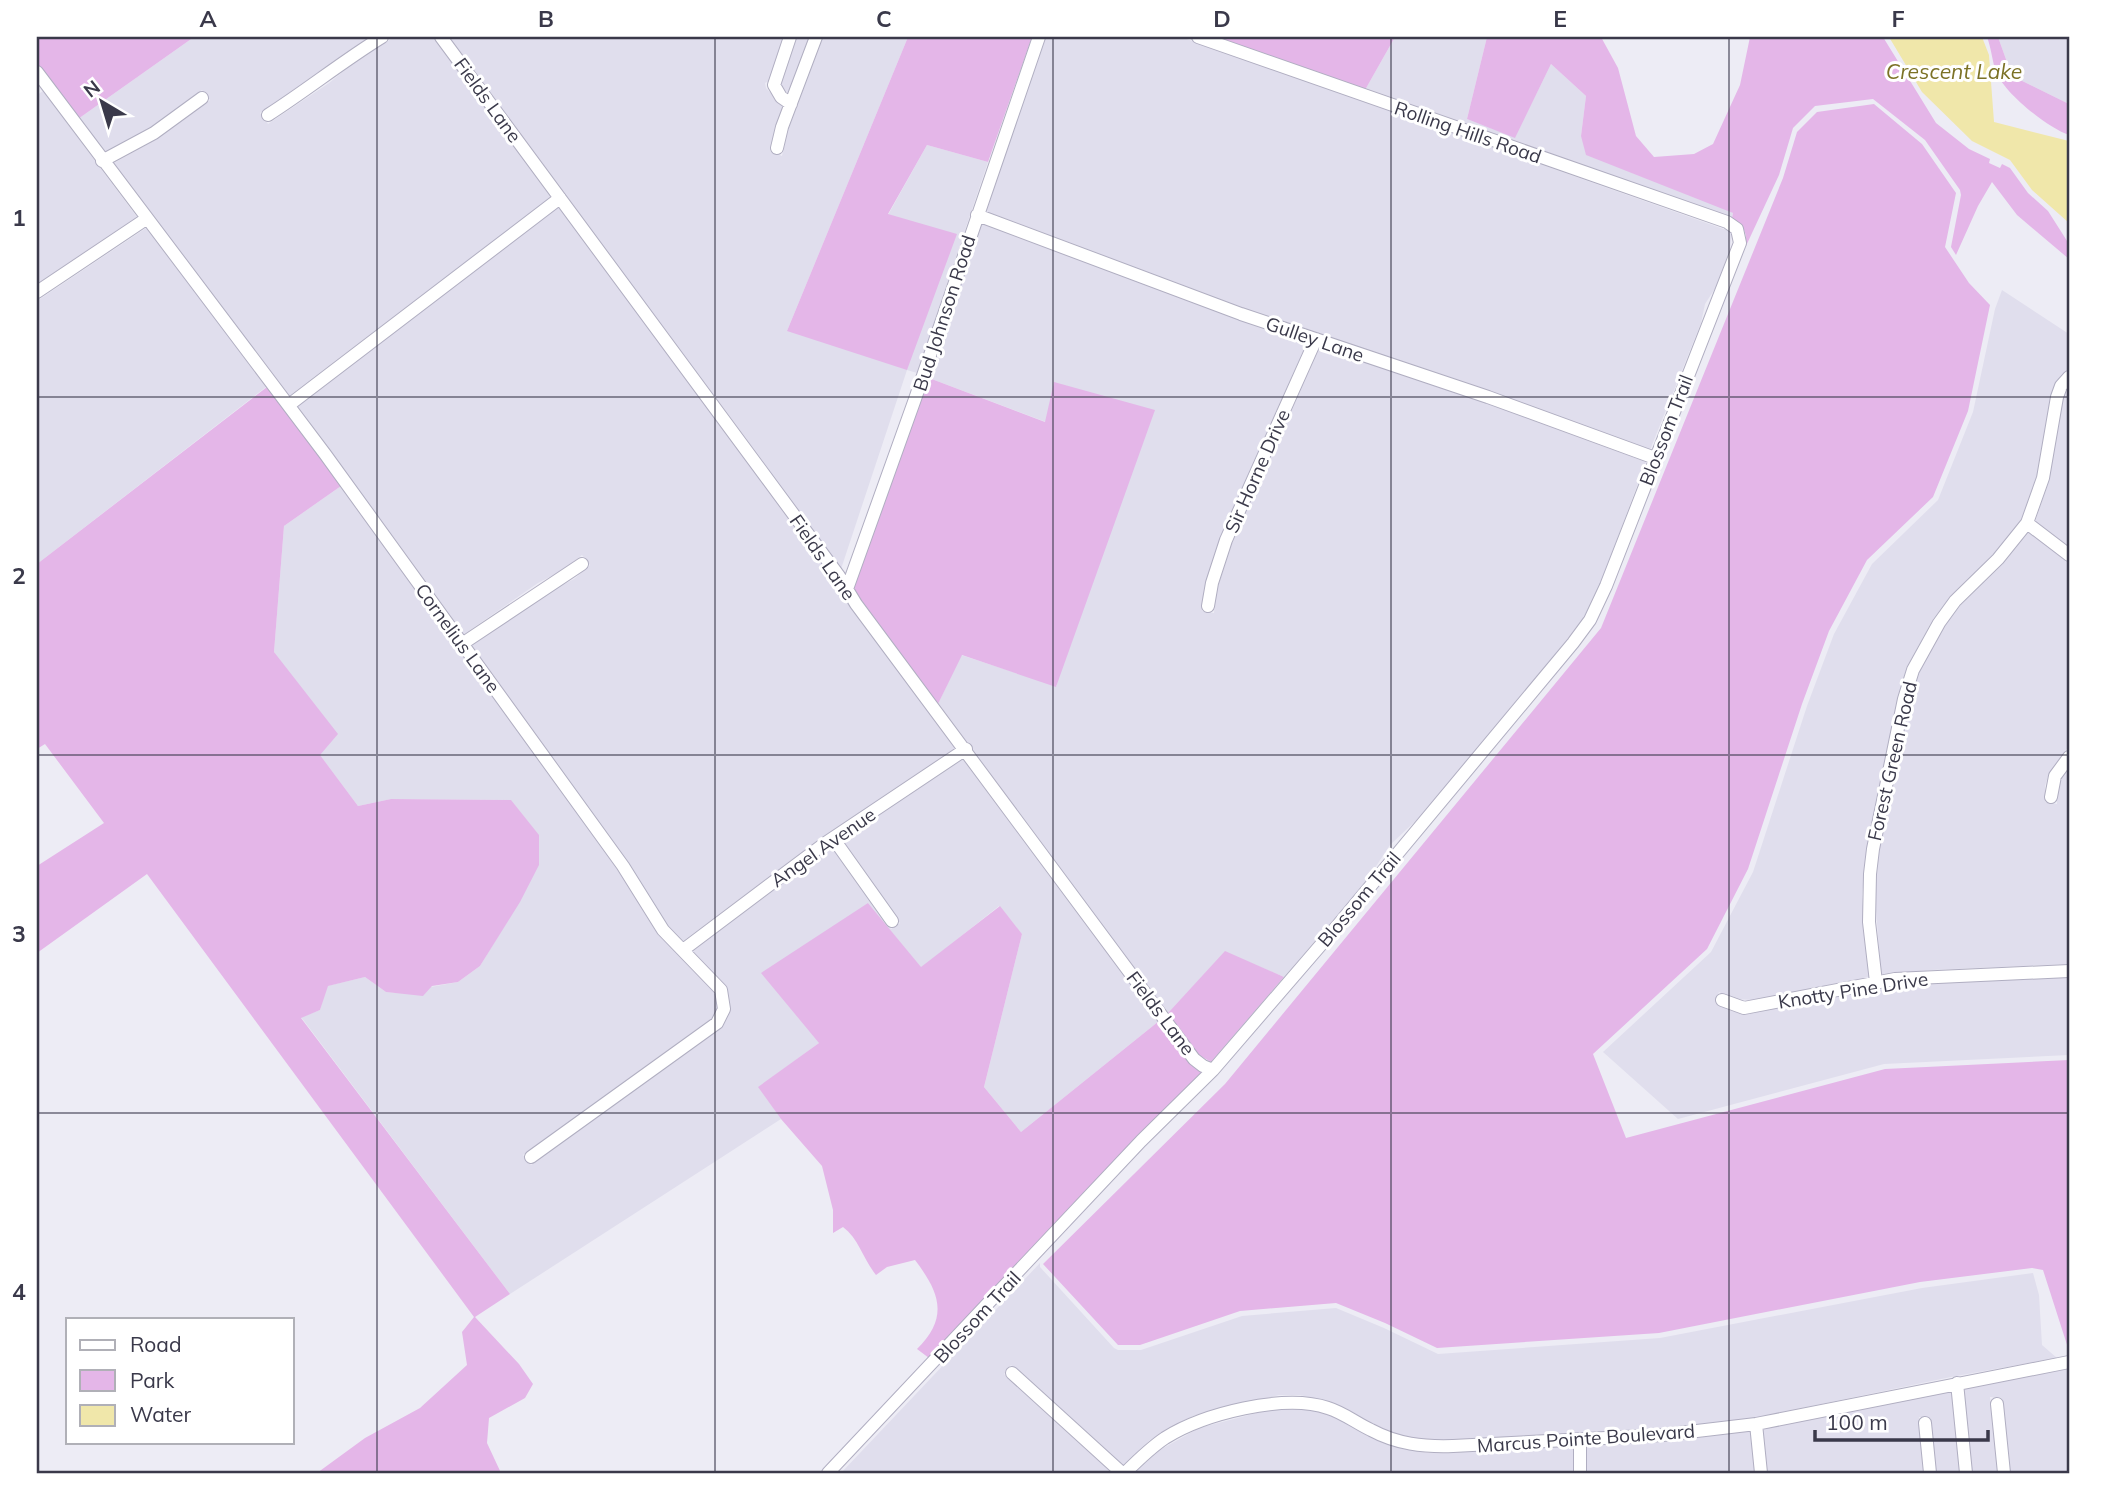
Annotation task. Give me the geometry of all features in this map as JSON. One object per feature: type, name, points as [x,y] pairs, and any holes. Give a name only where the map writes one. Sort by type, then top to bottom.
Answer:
[{"type":"street","points":[[268,116],[325,78],[352,55],[382,37]]},
{"type":"street","name":"Fields Lane","points":[[442,37],[1194,1059],[1213,1070]]},
{"type":"street","points":[[790,37],[774,85],[781,97],[791,104]]},
{"type":"street","points":[[777,148],[816,37]]},
{"type":"street","name":"Bud Johnson Road","points":[[847,589],[1039,37]]},
{"type":"street","name":"Rolling Hills Road","points":[[1198,37],[1727,222],[1737,229]]},
{"type":"street","name":"Cornelius Lane","points":[[37,72],[289,405],[623,866],[663,930],[721,990],[724,999],[721,1017],[716,1023],[531,1157]]},
{"type":"street","points":[[102,161],[154,133],[202,99]]},
{"type":"street","points":[[289,405],[560,198]]},
{"type":"street","name":"Gulley Lane","points":[[976,215],[1217,305],[1488,397],[1655,458]]},
{"type":"street","points":[[37,292],[146,219]]},
{"type":"street","name":"Blossom Trail","points":[[828,1473],[1141,1141],[1213,1070],[1464,776],[1587,625],[1606,586],[1740,243],[1737,229]]},
{"type":"street","name":"Sir Horne Drive","points":[[1208,606],[1226,540],[1316,339]]},
{"type":"street","name":"Forest Green Road","points":[[1876,982],[1869,922],[1873,849],[1904,699],[1913,670],[1938,623],[1955,601],[1998,559],[2027,523],[2043,478],[2057,397],[2061,386],[2069,377]]},
{"type":"street","points":[[2027,523],[2069,555]]},
{"type":"street","points":[[462,644],[582,564]]},
{"type":"street","name":"Angel Avenue","points":[[683,950],[832,838],[966,749]]},
{"type":"street","points":[[2051,797],[2055,776],[2069,757]]},
{"type":"street","points":[[832,838],[892,921]]},
{"type":"street","name":"Knotty Pine Drive","points":[[1723,1000],[1744,1008],[1756,1007],[1876,982],[1933,976],[2069,971]]},
{"type":"street","name":"Marcus Pointe Boulevard","points":[[1123,1473],[1154,1446],[1196,1422],[1280,1401],[1310,1403],[1329,1408],[1387,1438],[1427,1447],[1580,1440],[1663,1435],[1756,1424],[2069,1362]]},
{"type":"street","points":[[1012,1373],[1123,1473]]},
{"type":"street","points":[[1957,1384],[1966,1473]]},
{"type":"street","points":[[1997,1404],[2004,1473]]},
{"type":"street","points":[[1925,1423],[1930,1473]]},
{"type":"street","points":[[1756,1424],[1761,1473]]},
{"type":"street","points":[[1580,1440],[1580,1473]]},
{"type":"shaded area","points":[[194,37],[369,37],[260,113],[268,124],[394,37],[434,37],[552,196],[289,396],[112,164],[157,139],[210,100],[202,90],[150,128],[104,153],[78,119]]},
{"type":"shaded area","points":[[449,37],[783,37],[769,81],[765,83],[766,88],[783,106],[770,151],[782,156],[788,130],[823,37],[908,37],[787,331],[888,215],[927,145],[988,162],[917,373],[907,370],[841,569]]},
{"type":"shaded area","points":[[797,37],[809,37],[788,94],[781,85]]},
{"type":"shaded area","points":[[1046,37],[1181,37],[1732,232],[1730,249],[1716,287],[1705,304],[1701,323],[1650,450],[1243,308],[985,211]]},
{"type":"shaded area","points":[[1395,37],[1487,37],[1467,119],[1515,137],[1551,64],[1586,96],[1581,136],[1733,213],[1732,218],[1365,90]]},
{"type":"shaded area","points":[[1998,37],[2069,37],[2069,104],[2012,76]]},
{"type":"shaded area","points":[[43,91],[137,217],[37,284],[37,95]]},
{"type":"shaded area","points":[[559,207],[834,579],[839,592],[957,747],[820,839],[683,941],[667,926],[627,862],[471,646],[545,594],[574,579],[590,565],[582,555],[565,569],[538,583],[463,635],[297,407]]},
{"type":"shaded area","points":[[981,223],[1307,343],[1220,538],[1204,589],[1202,611],[1214,613],[1216,593],[1232,543],[1319,347],[1486,403],[1646,462],[1601,582],[1582,621],[1424,813],[1390,845],[1365,883],[1284,977],[1225,952],[1168,1013],[938,704],[961,655],[1057,686],[1054,382],[1046,422],[929,378]]},
{"type":"shaded area","points":[[146,228],[328,468],[266,387],[37,564],[37,301]]},
{"type":"shaded area","points":[[2002,290],[2069,334],[2069,369],[2061,375],[2051,394],[2037,475],[2022,520],[1994,554],[1950,597],[1933,619],[1907,667],[1898,697],[1867,847],[1862,895],[1869,977],[1754,1000],[1733,999],[1719,992],[1715,1003],[1731,1011],[1746,1014],[1897,985],[2069,977],[2069,1055],[1884,1064],[1678,1119],[1603,1052],[1711,952],[1753,872],[1807,706],[1834,634],[1872,564],[1938,500],[1973,412],[1995,309]]},
{"type":"shaded area","points":[[2069,386],[2069,547],[2035,522],[2049,480],[2063,399]]},
{"type":"shaded area","points":[[341,486],[678,954],[715,993],[718,1007],[712,1018],[523,1155],[531,1165],[722,1028],[730,1009],[726,989],[692,951],[832,847],[891,929],[900,923],[841,840],[965,758],[1159,1021],[1021,1132],[984,1087],[1022,934],[999,906],[921,968],[868,903],[819,1043],[759,1087],[781,1119],[510,1294],[301,1017],[320,1010],[327,986],[365,977],[386,992],[398,993],[458,982],[480,966],[506,923],[511,800],[391,799],[358,806],[319,754],[274,652],[284,526]]},
{"type":"shaded area","points":[[2029,532],[2069,562],[2069,746],[2049,773],[2045,786],[2045,802],[2057,804],[2057,790],[2069,767],[2069,964],[1881,975],[1875,897],[1879,850],[1909,702],[1918,673],[1944,627],[1960,606],[2003,564]]},
{"type":"shaded area","points":[[1040,1263],[1040,1267],[1118,1350],[1141,1350],[1242,1316],[1336,1308],[1438,1354],[1660,1338],[1922,1288],[2033,1273],[2039,1295],[2042,1345],[2057,1358],[1754,1418],[1661,1429],[1452,1440],[1404,1437],[1388,1432],[1330,1402],[1300,1395],[1279,1395],[1193,1416],[1150,1440],[1122,1466],[1011,1365],[1004,1374],[1113,1473],[841,1473]]},
{"type":"shaded area","points":[[2068,1369],[2069,1473],[2010,1473],[2002,1398],[1990,1397],[1998,1473],[1972,1473],[1964,1389]]},
{"type":"shaded area","points":[[1952,1391],[1960,1473],[1936,1473],[1930,1418],[1919,1417],[1923,1473],[1767,1473],[1763,1429]]},
{"type":"shaded area","points":[[1301,1408],[1328,1414],[1386,1444],[1428,1453],[1574,1446],[1574,1473],[1134,1473],[1158,1451],[1199,1428],[1272,1409]]},
{"type":"shaded area","points":[[1751,1431],[1755,1473],[1586,1473],[1586,1446],[1664,1442]]},
{"type":"green space","points":[[37,37],[194,37],[78,119],[37,63]]},
{"type":"green space","points":[[908,37],[1032,37],[988,162],[927,145],[888,214],[957,234],[907,370],[787,331]]},
{"type":"green space","points":[[1216,37],[1395,37],[1365,90]]},
{"type":"green space","points":[[1487,37],[1601,37],[1618,68],[1636,136],[1654,157],[1694,154],[1713,144],[1740,85],[1750,37],[1883,37],[1936,123],[1969,149],[1990,159],[1989,163],[2000,168],[2002,164],[2010,168],[2028,193],[2048,211],[2069,244],[2069,259],[2017,215],[1992,182],[1956,255],[1951,247],[1960,190],[1925,140],[1873,99],[1815,106],[1793,128],[1779,175],[1746,246],[1745,233],[1742,226],[1732,218],[1733,213],[1586,155],[1581,136],[1586,96],[1551,64],[1515,138],[1467,119]]},
{"type":"green space","points":[[1987,37],[1998,37],[2012,76],[2069,104],[2069,135],[2038,117],[2006,88],[1995,69]]},
{"type":"green space","points":[[1874,104],[1922,144],[1956,193],[1945,247],[1969,283],[1990,305],[1968,411],[1933,497],[1867,560],[1829,631],[1748,869],[1707,949],[1593,1054],[1626,1138],[1885,1069],[2069,1060],[2069,1351],[2043,1270],[2032,1268],[1920,1282],[1659,1333],[1437,1348],[1336,1303],[1240,1311],[1140,1345],[1118,1345],[1043,1264],[1225,1084],[1601,628],[1783,178],[1797,132],[1817,112]]},
{"type":"green space","points":[[929,378],[1045,422],[1054,382],[1155,410],[1056,687],[962,655],[938,704],[853,589]]},
{"type":"green space","points":[[267,387],[341,486],[284,526],[274,652],[338,734],[320,755],[358,806],[391,799],[511,800],[539,835],[539,865],[520,902],[480,966],[458,982],[432,986],[423,996],[386,992],[365,977],[328,986],[320,1010],[301,1018],[510,1294],[475,1317],[519,1364],[533,1384],[525,1398],[489,1418],[487,1443],[501,1473],[317,1473],[365,1438],[420,1408],[467,1365],[462,1332],[474,1317],[147,874],[37,953],[37,866],[104,823],[45,744],[37,749],[37,564]]},
{"type":"green space","points":[[868,903],[921,967],[1000,906],[1022,934],[984,1087],[1021,1132],[1159,1021],[1202,1072],[1136,1137],[929,1358],[917,1349],[934,1326],[937,1315],[935,1294],[924,1272],[915,1260],[887,1267],[876,1275],[857,1243],[843,1227],[833,1233],[833,1210],[822,1166],[781,1119],[758,1087],[819,1043],[761,973]]},
{"type":"green space","points":[[1225,951],[1284,977],[1211,1062],[1199,1055],[1168,1013]]},
{"type":"water","name":"Crescent Lake","points":[[1889,37],[1982,37],[1989,55],[1994,122],[2069,141],[2069,223],[2032,190],[2010,160],[1972,141],[1922,92]]}]
